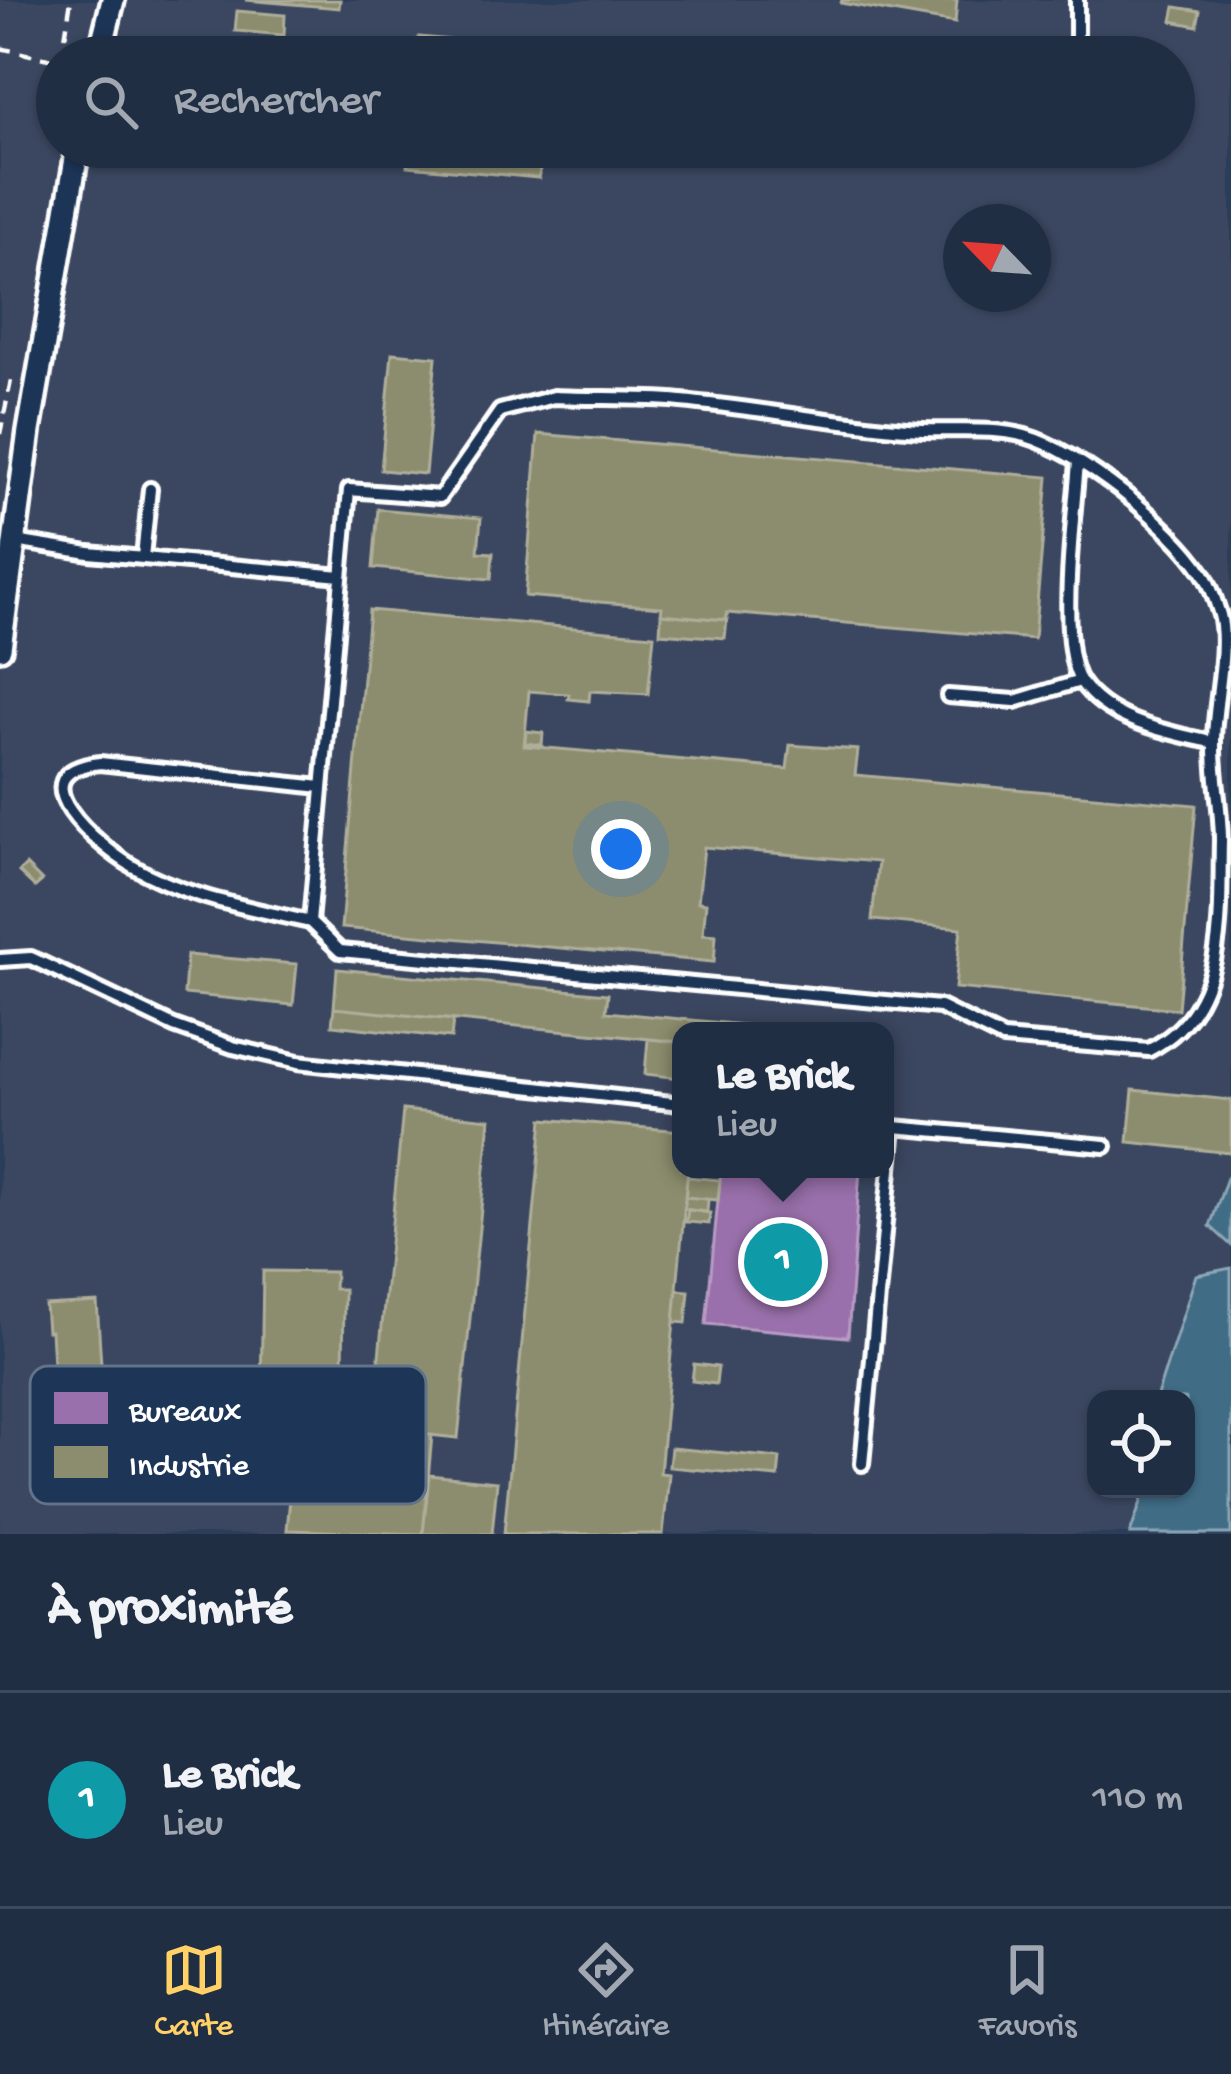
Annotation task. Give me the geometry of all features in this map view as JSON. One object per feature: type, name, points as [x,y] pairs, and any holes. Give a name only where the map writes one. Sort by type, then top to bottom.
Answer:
[{"type":"street","points":[[104,36],[113,0]]},
{"type":"street","points":[[0,648],[29,431],[74,168]]},
{"type":"lane","points":[[1077,0],[1077,36]]},
{"type":"lane","points":[[310,922],[349,490],[440,497],[500,412],[554,397],[680,401],[907,430],[1023,435],[1078,461],[1118,488],[1176,541],[1204,574],[1222,619],[1214,743],[1221,822],[1214,958],[1204,999],[1190,1022],[1149,1050],[1003,1038],[940,1007],[340,951],[310,922],[218,901],[130,865],[74,821],[62,803],[68,776],[80,765],[100,763],[321,787]]},
{"type":"lane","points":[[1078,461],[1067,633],[1080,681],[1108,706],[1144,726],[1214,743]]},
{"type":"lane","points":[[142,557],[150,489]]},
{"type":"lane","points":[[15,541],[340,576]]},
{"type":"lane","points":[[948,696],[1015,701],[1080,681]]},
{"type":"lane","points":[[0,959],[32,958],[174,1026],[233,1047],[298,1062],[672,1103]]},
{"type":"lane","points":[[894,1127],[1105,1147]]},
{"type":"lane","points":[[862,1463],[886,1178]]},
{"type":"path","points":[[64,36],[71,0]]},
{"type":"path","points":[[0,48],[36,55]]},
{"type":"shaded area","points":[[0,0],[1231,0],[1231,1179],[1226,1179],[1210,1226],[1231,1245],[1231,1268],[1196,1275],[1159,1390],[1087,1390],[1087,1498],[1142,1498],[1130,1534],[0,1534]]},
{"type":"shaded area","points":[[1227,1178],[1231,1179],[1231,1245],[1210,1226]]},
{"type":"shaded area","points":[[1231,1268],[1231,1534],[1130,1534],[1142,1498],[1195,1498],[1195,1390],[1159,1390],[1196,1275]]},
{"type":"building: Bureaux","points":[[720,1178],[859,1178],[848,1337],[706,1324]]},
{"type":"building: Industrie","points":[[245,0],[340,0],[339,8]]},
{"type":"building: Industrie","points":[[957,0],[955,23],[841,3]]},
{"type":"building: Industrie","points":[[1175,7],[1200,11],[1197,26],[1172,21]]},
{"type":"building: Industrie","points":[[237,11],[285,15],[284,35],[235,31]]},
{"type":"building: Industrie","points":[[429,168],[540,168],[539,178]]},
{"type":"building: Industrie","points":[[392,353],[436,357],[425,474],[381,470]]},
{"type":"building: Industrie","points":[[538,434],[1048,477],[1034,639],[727,613],[727,620],[661,614],[662,607],[525,596]]},
{"type":"building: Industrie","points":[[378,509],[481,518],[478,552],[493,553],[491,579],[373,568]]},
{"type":"building: Industrie","points":[[369,610],[654,635],[648,694],[590,691],[589,701],[568,699],[569,694],[529,691],[524,746],[787,769],[790,745],[858,750],[855,775],[1196,805],[1178,1009],[955,988],[961,928],[872,920],[878,862],[704,847],[698,902],[706,903],[703,934],[716,935],[714,962],[341,928]]},
{"type":"building: Industrie","points":[[661,614],[727,620],[725,638],[660,633]]},
{"type":"building: Industrie","points":[[526,731],[543,733],[542,745],[525,743]]},
{"type":"building: Industrie","points":[[26,865],[42,881],[35,887],[19,872]]},
{"type":"building: Industrie","points":[[187,955],[297,964],[293,1005],[184,994]]},
{"type":"building: Industrie","points":[[337,969],[608,994],[606,1012],[712,1022],[672,1022],[672,1041],[334,1008]]},
{"type":"building: Industrie","points":[[334,1008],[453,1020],[451,1038],[332,1025]]},
{"type":"building: Industrie","points":[[648,1039],[672,1041],[672,1077],[645,1074]]},
{"type":"building: Industrie","points":[[1133,1090],[1231,1100],[1231,1153],[1128,1142]]},
{"type":"building: Industrie","points":[[403,1110],[490,1119],[458,1438],[426,1435],[426,1366],[378,1366]]},
{"type":"building: Industrie","points":[[543,1119],[672,1130],[672,1178],[687,1178],[660,1473],[669,1474],[663,1534],[504,1534]]},
{"type":"building: Industrie","points":[[687,1178],[720,1180],[718,1200],[685,1197]]},
{"type":"building: Industrie","points":[[685,1197],[708,1199],[707,1212],[684,1209]]},
{"type":"building: Industrie","points":[[688,1210],[710,1213],[709,1224],[686,1222]]},
{"type":"building: Industrie","points":[[263,1271],[335,1272],[334,1289],[344,1289],[343,1366],[261,1366]]},
{"type":"building: Industrie","points":[[677,1290],[689,1291],[686,1323],[674,1322]]},
{"type":"building: Industrie","points":[[97,1302],[101,1366],[53,1366],[45,1305]]},
{"type":"building: Industrie","points":[[694,1364],[718,1367],[716,1384],[692,1381]]},
{"type":"building: Industrie","points":[[426,1434],[432,1435],[426,1501]]},
{"type":"building: Industrie","points":[[671,1448],[780,1458],[778,1477],[669,1467]]},
{"type":"building: Industrie","points":[[429,1475],[497,1482],[492,1534],[423,1534]]},
{"type":"building: Industrie","points":[[289,1504],[426,1504],[423,1534],[287,1530]]},
{"type":"place","name":"Le Brick","points":[[783,1262]]}]
